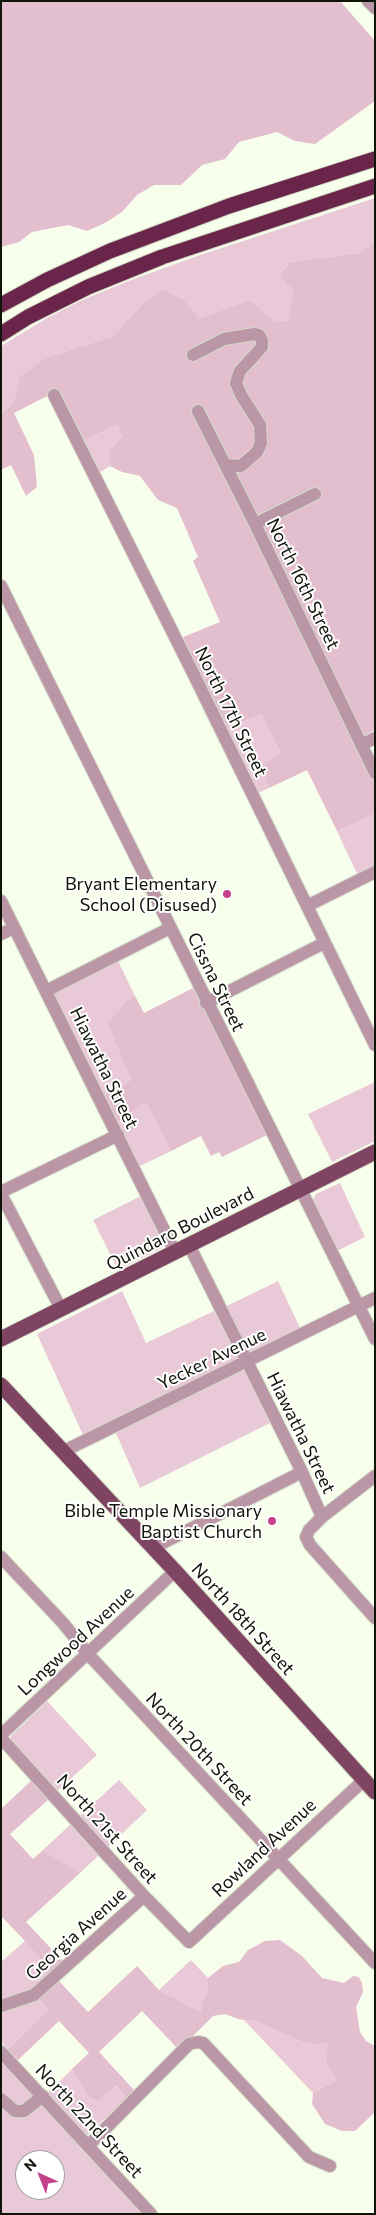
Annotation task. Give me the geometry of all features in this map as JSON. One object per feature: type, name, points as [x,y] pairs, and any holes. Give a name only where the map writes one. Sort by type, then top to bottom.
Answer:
[{"type":"highway","points":[[1,305],[47,280],[110,251],[229,206],[375,159]]},
{"type":"highway","points":[[1,334],[28,317],[88,288],[162,257],[375,186]]},
{"type":"main road","name":"Quindaro Boulevard","points":[[1,1339],[375,1152]]},
{"type":"main road","name":"North 18th Street","points":[[1,1385],[64,1451],[375,1792]]},
{"type":"street","points":[[368,1],[375,8]]},
{"type":"street","points":[[193,355],[224,339],[255,334],[259,335],[262,341],[262,347],[240,371],[236,383],[260,425],[262,443],[253,457],[240,466],[225,465]]},
{"type":"street","name":"North 17th Street","points":[[54,395],[194,675],[375,1045]]},
{"type":"street","name":"North 16th Street","points":[[198,411],[255,524],[375,773]]},
{"type":"street","points":[[255,524],[315,494]]},
{"type":"street","name":"Cissna Street","points":[[1,586],[206,1003],[375,1339]]},
{"type":"street","points":[[360,745],[375,738]]},
{"type":"street","points":[[306,906],[375,872]]},
{"type":"street","name":"Hiawatha Street","points":[[1,901],[175,1252]]},
{"type":"street","points":[[1,934],[14,928]]},
{"type":"street","points":[[46,991],[170,928]]},
{"type":"street","points":[[206,1003],[324,943]]},
{"type":"street","points":[[61,1309],[1,1193],[118,1135]]},
{"type":"street","name":"Hiawatha Street","points":[[189,1245],[302,1472],[322,1517],[309,1530],[306,1537],[310,1545],[375,1618]]},
{"type":"street","name":"Yecker Avenue","points":[[64,1451],[375,1298]]},
{"type":"street","points":[[153,1548],[302,1472]]},
{"type":"street","points":[[322,1517],[375,1476]]},
{"type":"street","name":"North 20th Street","points":[[1,1557],[278,1860],[375,1962]]},
{"type":"street","name":"Longwood Avenue","points":[[1,1737],[174,1571]]},
{"type":"street","name":"North 21st Street","points":[[1,1737],[144,1896],[189,1942]]},
{"type":"street","name":"Rowland Avenue","points":[[189,1942],[364,1780]]},
{"type":"street","name":"Georgia Avenue","points":[[1,2006],[34,1995],[144,1896]]},
{"type":"street","points":[[88,2146],[189,2044],[198,2042],[203,2043],[207,2047],[309,2157],[330,2166]]},
{"type":"street","name":"North 22nd Street","points":[[1,2052],[151,2214]]},
{"type":"street","points":[[1,2099],[15,2111],[24,2111],[43,2096]]},
{"type":"shaded area","points":[[1,1],[340,1],[375,41],[375,101],[315,144],[295,141],[277,132],[239,142],[225,159],[202,165],[181,185],[154,185],[137,195],[122,212],[105,223],[87,231],[68,225],[32,232],[19,242],[1,247]]},
{"type":"shaded area","points":[[375,198],[375,242],[359,253],[290,262],[279,275],[293,291],[290,321],[275,323],[250,300],[199,320],[185,301],[143,303],[113,336],[46,358],[14,403],[1,414],[1,346],[47,318],[80,301],[131,280],[200,255]]},
{"type":"shaded area","points":[[375,242],[375,730],[354,741],[375,783],[375,811],[373,815],[337,831],[307,770],[269,788],[261,768],[280,751],[261,714],[225,729],[181,638],[220,622],[193,561],[198,557],[177,508],[158,500],[140,476],[122,472],[110,466],[108,451],[122,436],[117,425],[83,441],[57,391],[14,413],[34,455],[37,487],[26,496],[11,465],[1,470],[1,414],[14,403],[20,377],[46,358],[113,336],[143,303],[164,290],[185,301],[199,319],[250,300],[275,322],[289,321],[293,291],[279,275],[290,262],[359,253]]},
{"type":"shaded area","points":[[117,425],[122,436],[108,451],[110,466],[99,473],[83,441]]},
{"type":"shaded area","points":[[261,714],[280,751],[261,768],[269,788],[256,794],[225,729]]},
{"type":"shaded area","points":[[375,811],[375,867],[358,876],[337,831],[373,815]]},
{"type":"shaded area","points":[[118,961],[135,996],[127,1000],[109,1023],[131,1080],[104,1095],[54,996],[56,991]]},
{"type":"shaded area","points":[[193,988],[267,1135],[222,1157],[219,1152],[211,1156],[201,1136],[171,1151],[146,1103],[117,1122],[104,1095],[131,1080],[108,1023],[127,1000],[135,996],[144,1013]]},
{"type":"shaded area","points":[[375,1082],[375,1141],[332,1162],[308,1114]]},
{"type":"shaded area","points":[[146,1103],[171,1151],[138,1167],[117,1122]]},
{"type":"shaded area","points":[[340,1183],[365,1237],[337,1251],[312,1201],[316,1194]]},
{"type":"shaded area","points":[[141,1196],[163,1245],[162,1248],[118,1270],[93,1220]]},
{"type":"shaded area","points":[[278,1281],[301,1330],[252,1355],[248,1353],[225,1307]]},
{"type":"shaded area","points":[[122,1291],[146,1343],[214,1311],[238,1359],[84,1437],[37,1334]]},
{"type":"shaded area","points":[[241,1371],[246,1372],[270,1423],[140,1488],[116,1433]]},
{"type":"shaded area","points":[[47,1701],[97,1755],[57,1791],[11,1740],[11,1736]]},
{"type":"shaded area","points":[[32,1780],[49,1799],[10,1834],[33,1859],[43,1850],[80,1873],[26,1922],[63,1961],[51,1973],[25,1941],[1,1916],[1,1809]]},
{"type":"shaded area","points":[[119,1780],[147,1810],[108,1847],[80,1816]]},
{"type":"shaded area","points":[[71,1824],[99,1855],[80,1873],[43,1850]]},
{"type":"shaded area","points":[[280,1940],[302,1956],[322,1978],[344,1983],[353,1976],[359,1977],[362,1983],[363,1992],[356,2007],[360,2032],[366,2041],[375,2046],[375,2112],[355,2131],[342,2131],[325,2124],[312,2104],[313,2093],[336,2080],[327,2066],[326,2054],[329,2043],[318,2045],[302,2042],[257,2022],[238,2019],[225,2014],[213,2016],[179,2050],[142,2011],[99,2052],[135,2091],[127,2098],[115,2086],[97,2102],[88,2097],[72,2069],[89,2053],[59,2021],[17,2061],[7,2050],[48,2010],[38,1999],[58,1980],[88,2012],[137,1966],[159,1990],[202,2013],[201,2005],[208,1989],[208,1978],[223,1966],[239,1962],[248,1950],[265,1941]]},
{"type":"shaded area","points":[[25,1941],[51,1973],[30,1991],[1,2001],[1,1962]]},
{"type":"shaded area","points":[[191,1960],[208,1978],[208,1989],[201,2005],[203,2014],[159,1990]]},
{"type":"shaded area","points":[[38,1999],[48,2010],[7,2050],[1,2041],[1,2011]]},
{"type":"shaded area","points":[[244,2020],[257,2022],[302,2042],[318,2045],[330,2043],[326,2054],[327,2066],[336,2080],[313,2093]]},
{"type":"shaded area","points":[[1,2060],[144,2214],[1,2214]]},
{"type":"shaded area","points":[[72,2069],[88,2097],[97,2102],[114,2086],[127,2098],[87,2135],[84,2135],[47,2094]]},
{"type":"place","name":"Bryant Elementary School (Disused)","points":[[227,894]]},
{"type":"place","name":"Bible Temple Missionary Baptist Church","points":[[272,1521]]}]
